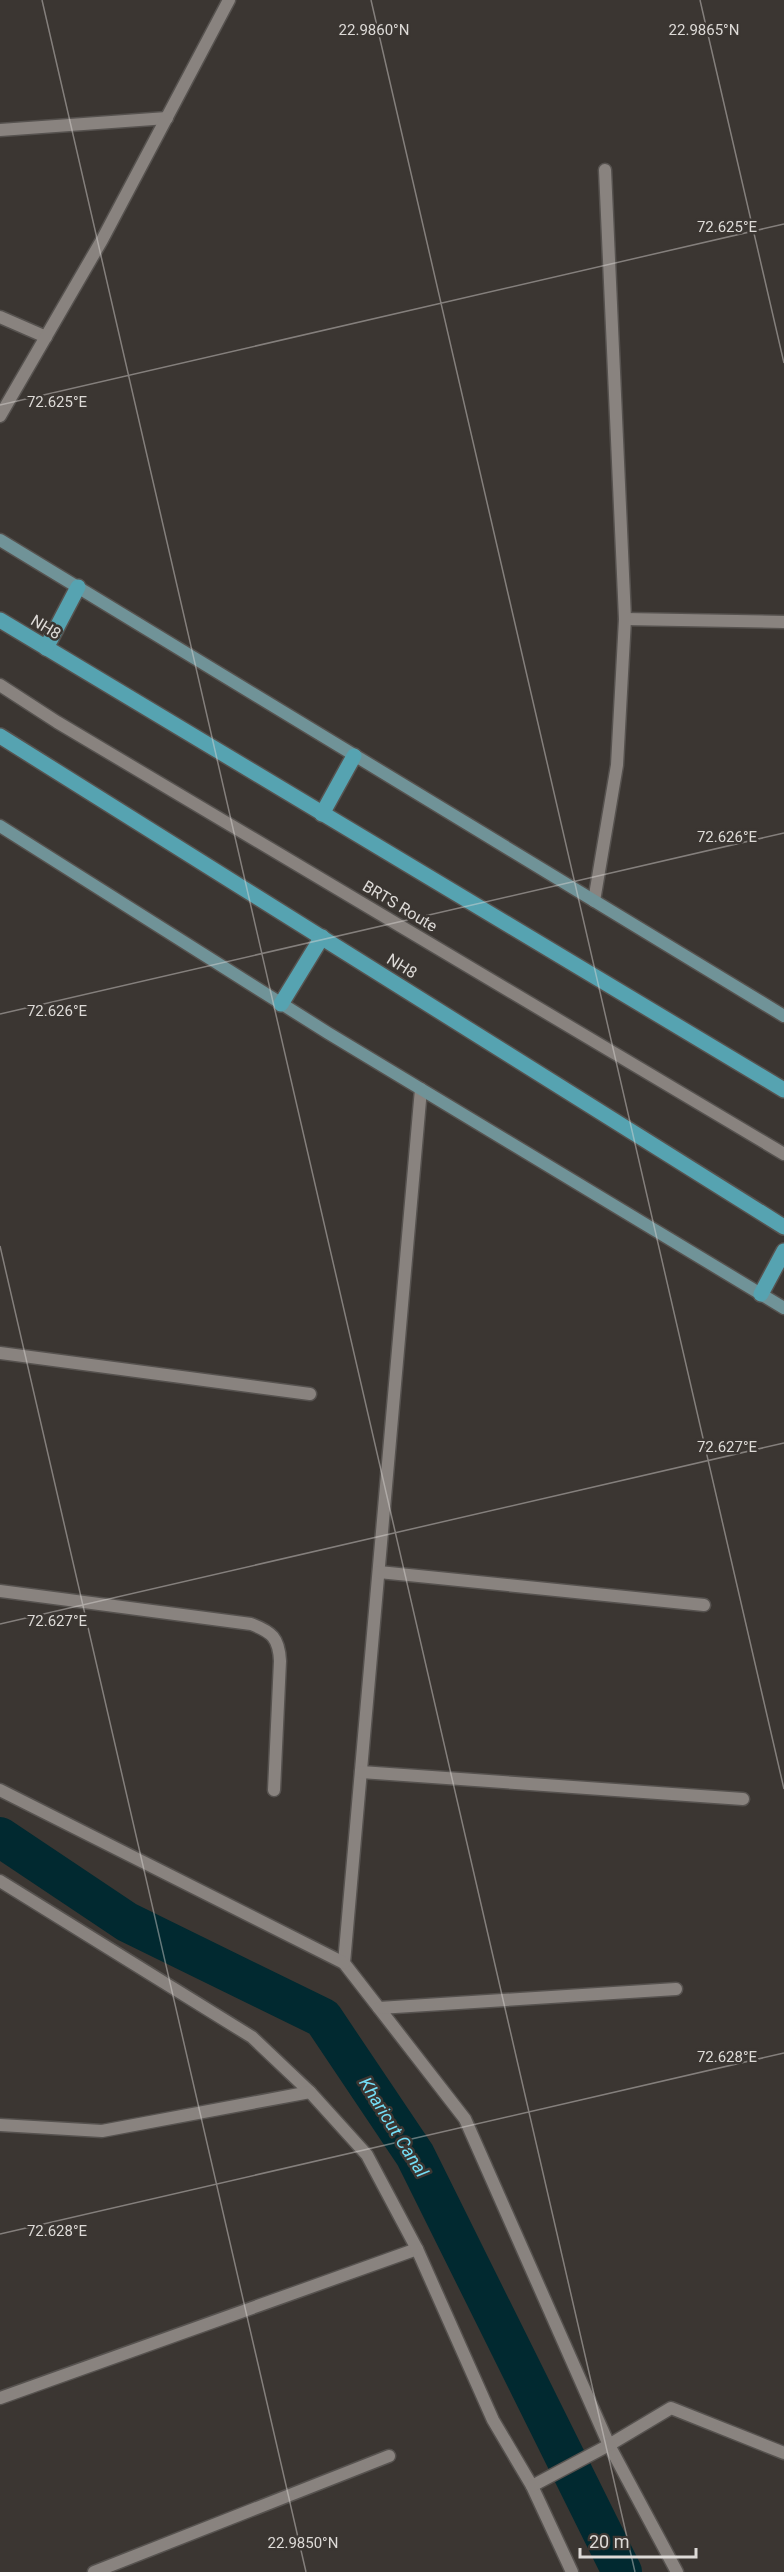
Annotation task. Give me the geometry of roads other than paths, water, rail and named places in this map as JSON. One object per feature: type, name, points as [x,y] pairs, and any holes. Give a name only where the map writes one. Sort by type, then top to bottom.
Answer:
[{"type":"main road","points":[[46,648],[78,587]]},
{"type":"main road","name":"NH8","points":[[0,620],[784,1090]]},
{"type":"main road","name":"NH8","points":[[0,736],[784,1227]]},
{"type":"main road","points":[[322,814],[354,756]]},
{"type":"main road","points":[[281,1004],[322,937]]},
{"type":"main road","points":[[761,1294],[784,1251]]},
{"type":"street","points":[[0,416],[102,240],[229,0]]},
{"type":"street","points":[[0,130],[167,118]]},
{"type":"street","points":[[594,901],[617,765],[625,620],[605,170]]},
{"type":"street","points":[[0,317],[46,337]]},
{"type":"street","points":[[0,540],[784,1016]]},
{"type":"street","points":[[625,620],[784,622]]},
{"type":"street","name":"BRTS Route","points":[[0,685],[57,722],[784,1154]]},
{"type":"street","points":[[0,826],[281,1004],[784,1308]]},
{"type":"street","points":[[344,1963],[421,1089]]},
{"type":"street","points":[[0,1353],[310,1394]]},
{"type":"street","points":[[379,1572],[704,1605]]},
{"type":"street","points":[[0,1591],[250,1624],[267,1630],[279,1645],[280,1662],[274,1790]]},
{"type":"street","points":[[361,1772],[744,1799]]},
{"type":"street","points":[[0,1791],[344,1963],[465,2119],[609,2445],[677,2572]]},
{"type":"street","points":[[0,1881],[252,2037],[310,2092],[367,2156],[417,2249],[493,2420],[532,2486],[572,2572]]},
{"type":"street","points":[[379,2008],[676,1989]]},
{"type":"street","points":[[0,2125],[102,2132],[310,2092]]},
{"type":"street","points":[[0,2398],[417,2249]]},
{"type":"street","points":[[532,2486],[609,2445],[671,2408],[784,2453]]},
{"type":"street","points":[[94,2572],[389,2456]]},
{"type":"waterway","name":"Kharicut Canal","points":[[0,1837],[127,1922],[323,2018],[415,2155],[622,2572]]}]
